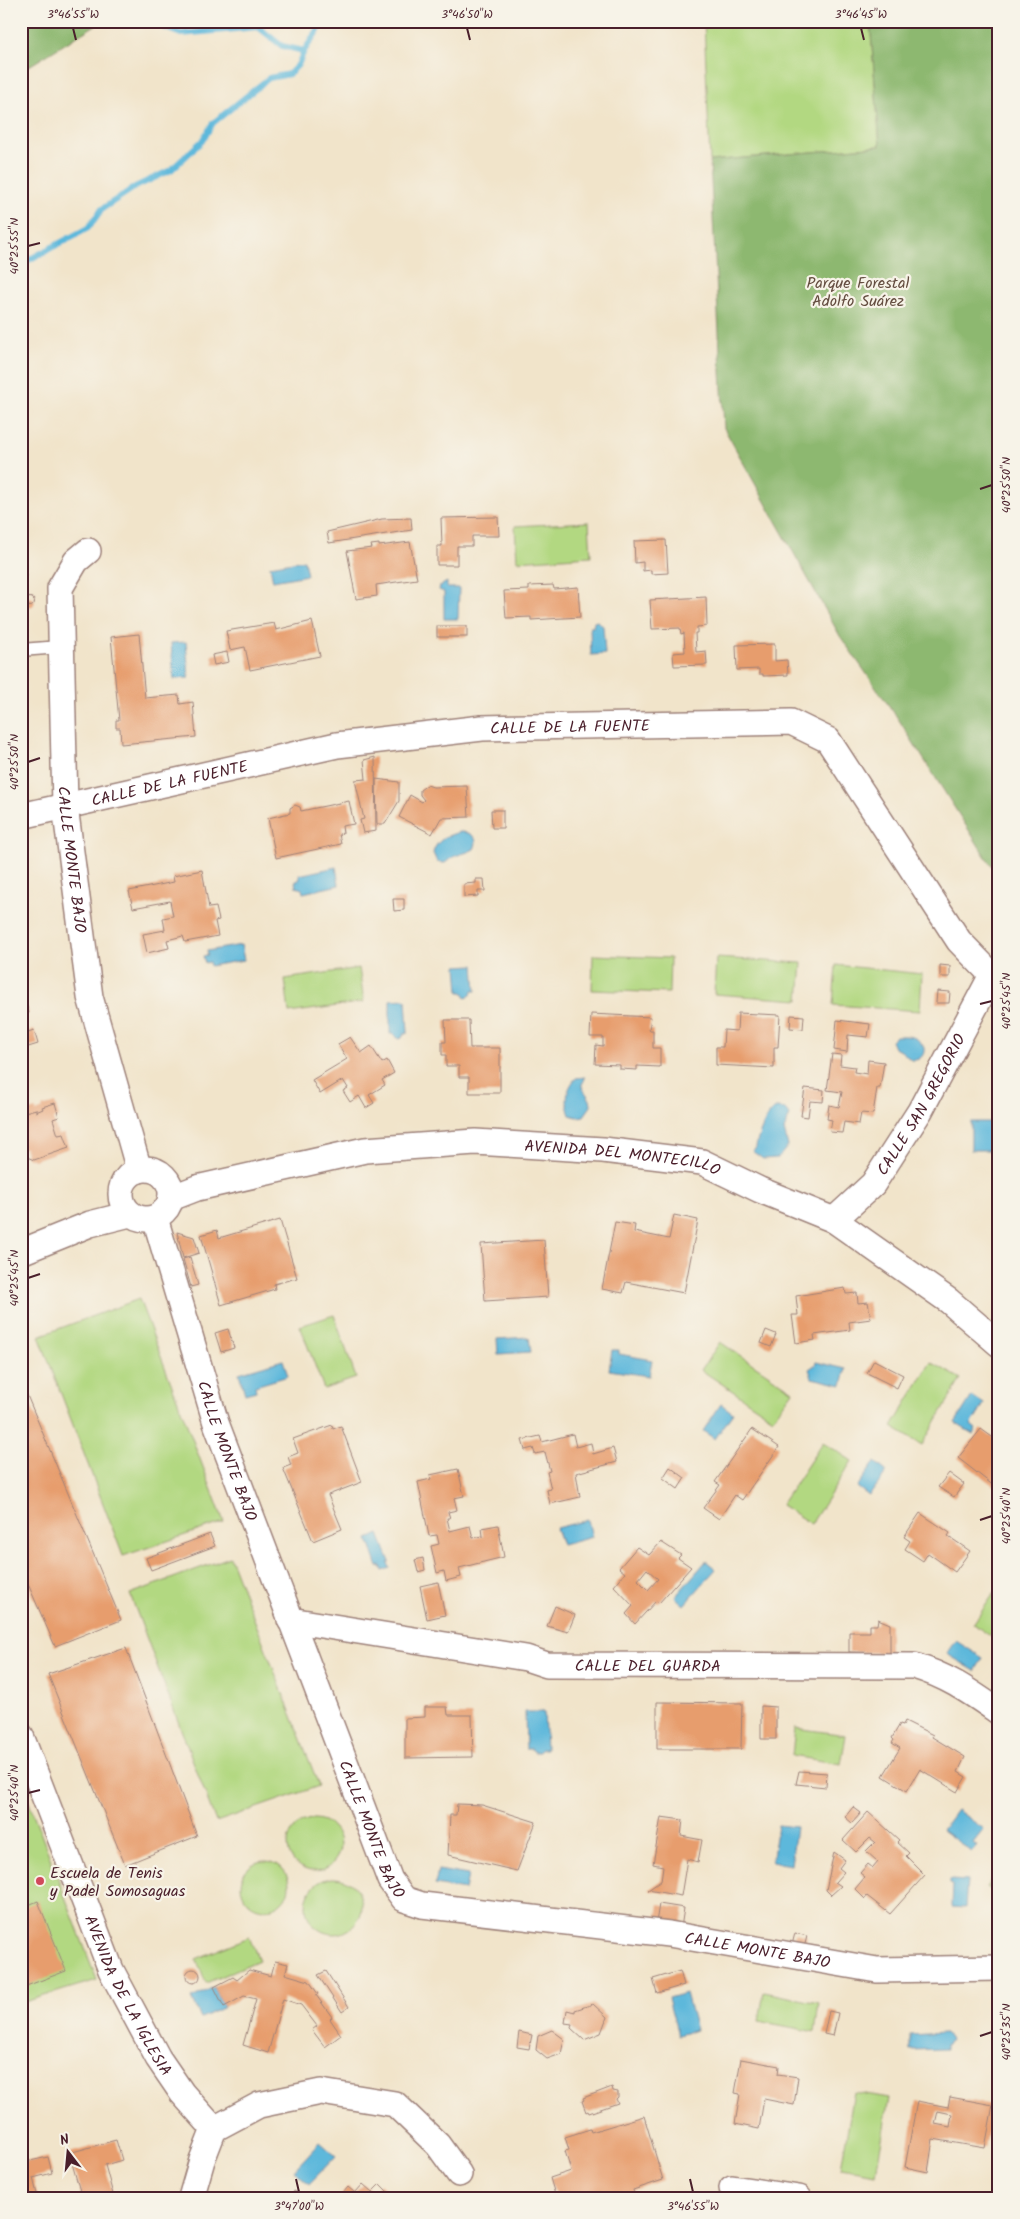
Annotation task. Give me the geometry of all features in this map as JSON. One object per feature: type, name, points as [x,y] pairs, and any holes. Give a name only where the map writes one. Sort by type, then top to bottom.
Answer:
[{"type":"street","name":"CALLE MONTE BAJO","points":[[88,551],[76,561],[60,588],[65,806],[90,998],[139,1170]]},
{"type":"street","name":"CALLE DE LA FUENTE","points":[[21,816],[337,745],[482,728],[791,722],[828,740],[959,941],[995,975]]},
{"type":"street","name":"CALLE SAN GREGORIO","points":[[834,1220],[873,1184],[920,1111],[995,975]]},
{"type":"street","name":"AVENIDA DEL MONTECILLO","points":[[170,1190],[197,1188],[364,1150],[475,1142],[602,1150],[702,1162],[760,1190],[834,1220],[949,1301],[999,1344]]},
{"type":"street","points":[[139,1170],[154,1170],[162,1174],[170,1190],[163,1213],[147,1220],[126,1207],[124,1183],[129,1176],[139,1170]]},
{"type":"street","points":[[21,1252],[126,1207]]},
{"type":"street","name":"CALLE MONTE BAJO","points":[[155,1218],[216,1423],[390,1880],[404,1899],[422,1905],[669,1934],[877,1970],[999,1968]]},
{"type":"street","name":"CALLE DEL GUARDA","points":[[290,1620],[526,1658],[547,1665],[914,1666],[934,1672],[958,1683],[999,1712]]},
{"type":"street","name":"AVENIDA DE LA IGLESIA","points":[[21,1736],[111,1970],[158,2058],[182,2093],[214,2129]]},
{"type":"street","points":[[191,2198],[202,2160],[214,2129],[259,2105],[320,2092],[395,2104],[438,2145],[459,2174]]},
{"type":"street","points":[[732,2188],[799,2198]]},
{"type":"lane","points":[[21,650],[60,647]]},
{"type":"green space","points":[[21,21],[102,21],[21,71]]},
{"type":"green space","points":[[704,21],[870,21],[880,146],[710,161]]},
{"type":"green space","name":"Parque Forestal Adolfo Suárez","points":[[870,21],[999,21],[999,873],[989,862],[899,720],[840,636],[724,428],[710,161],[880,146]]},
{"type":"green space","points":[[589,522],[591,556],[517,561],[515,526]]},
{"type":"green space","points":[[593,955],[670,958],[669,993],[592,990]]},
{"type":"green space","points":[[716,958],[802,963],[799,1000],[714,994]]},
{"type":"green space","points":[[836,965],[922,974],[920,1011],[833,1005]]},
{"type":"green space","points":[[359,968],[364,1002],[289,1013],[285,979]]},
{"type":"green space","points":[[139,1299],[224,1522],[123,1556],[39,1336]]},
{"type":"green space","points":[[334,1315],[356,1378],[324,1389],[300,1326]]},
{"type":"green space","points":[[720,1342],[793,1391],[773,1418],[701,1370]]},
{"type":"green space","points":[[931,1362],[961,1379],[922,1445],[892,1427]]},
{"type":"green space","points":[[823,1442],[852,1461],[811,1524],[781,1505]]},
{"type":"green space","points":[[230,1557],[319,1786],[216,1822],[130,1594]]},
{"type":"green space","points":[[999,1586],[999,1642],[973,1624]]},
{"type":"green space","points":[[795,1728],[846,1735],[841,1764],[792,1756]]},
{"type":"green space","name":"Escuela de Tenis y Padel Somosaguas","points":[[21,1782],[97,1980],[21,2003]]},
{"type":"green space","points":[[314,1819],[324,1821],[332,1827],[338,1835],[340,1845],[338,1855],[332,1863],[324,1869],[314,1871],[304,1869],[296,1863],[290,1855],[288,1845],[290,1835],[296,1827],[304,1821]]},
{"type":"green space","points":[[265,1861],[274,1863],[282,1868],[287,1876],[289,1885],[287,1894],[282,1902],[274,1907],[265,1909],[256,1907],[248,1902],[243,1894],[241,1885],[243,1876],[248,1868],[256,1863]]},
{"type":"green space","points":[[999,1869],[999,1896],[986,1887]]},
{"type":"green space","points":[[329,1878],[339,1878],[354,1886],[360,1895],[362,1906],[360,1917],[354,1926],[339,1934],[329,1934],[318,1929],[311,1922],[306,1911],[306,1901],[311,1890],[318,1883]]},
{"type":"green space","points":[[249,1937],[259,1960],[206,1983],[196,1959]]},
{"type":"green space","points":[[764,1992],[819,2003],[815,2032],[759,2021]]},
{"type":"green space","points":[[854,2092],[889,2098],[876,2174],[841,2168]]},
{"type":"water","points":[[304,560],[307,575],[273,581],[270,566]]},
{"type":"water","points":[[447,582],[447,588],[459,588],[458,619],[444,619],[444,592],[439,590],[440,586]]},
{"type":"water","points":[[597,621],[603,626],[605,654],[591,655],[590,627],[593,627],[594,622]]},
{"type":"water","points":[[186,642],[189,678],[174,679],[171,643]]},
{"type":"water","points":[[460,832],[467,833],[475,838],[476,845],[474,849],[453,857],[445,863],[437,862],[433,853],[440,841]]},
{"type":"water","points":[[336,867],[339,885],[303,893],[302,889],[296,887],[295,882],[300,879],[299,875]]},
{"type":"water","points":[[241,945],[244,960],[210,966],[209,962],[205,963],[203,956],[208,955],[207,951]]},
{"type":"water","points":[[474,965],[476,991],[472,991],[471,995],[466,997],[463,992],[459,992],[457,966]]},
{"type":"water","points":[[406,999],[408,1033],[404,1033],[402,1038],[398,1039],[394,1034],[390,1034],[390,1000]]},
{"type":"water","points":[[896,1036],[916,1038],[924,1048],[922,1056],[917,1060],[911,1060],[901,1051],[894,1048],[891,1041]]},
{"type":"water","points":[[585,1077],[582,1086],[590,1099],[591,1106],[584,1116],[570,1115],[567,1105],[568,1091],[576,1078]]},
{"type":"water","points":[[776,1108],[785,1109],[790,1115],[784,1130],[788,1146],[778,1158],[763,1159],[752,1151],[756,1148],[760,1132],[766,1120]]},
{"type":"water","points":[[971,1122],[999,1122],[999,1150],[971,1150]]},
{"type":"water","points":[[529,1337],[531,1352],[498,1354],[497,1339]]},
{"type":"water","points":[[612,1350],[619,1350],[619,1354],[652,1360],[649,1376],[609,1370]]},
{"type":"water","points":[[283,1360],[288,1376],[255,1386],[256,1391],[245,1394],[239,1373]]},
{"type":"water","points":[[816,1362],[846,1369],[842,1385],[812,1378],[809,1369]]},
{"type":"water","points":[[972,1396],[984,1404],[971,1425],[976,1429],[973,1434],[955,1423]]},
{"type":"water","points":[[721,1404],[733,1413],[715,1439],[703,1431]]},
{"type":"water","points":[[875,1462],[887,1472],[869,1496],[857,1487]]},
{"type":"water","points":[[588,1520],[592,1537],[562,1545],[556,1528]]},
{"type":"water","points":[[379,1534],[390,1562],[388,1563],[390,1568],[383,1571],[381,1566],[378,1567],[368,1539]]},
{"type":"water","points":[[706,1561],[716,1569],[684,1605],[675,1597]]},
{"type":"water","points":[[956,1641],[983,1658],[975,1671],[947,1654]]},
{"type":"water","points":[[525,1712],[544,1712],[546,1749],[534,1752],[532,1749],[526,1749]]},
{"type":"water","points":[[957,1810],[984,1829],[973,1843],[977,1846],[972,1852],[942,1830]]},
{"type":"water","points":[[778,1825],[796,1827],[791,1865],[772,1862]]},
{"type":"water","points":[[438,1870],[468,1875],[465,1890],[435,1885]]},
{"type":"water","points":[[950,1880],[967,1881],[965,1908],[952,1907],[953,1885],[950,1884]]},
{"type":"water","points":[[214,1987],[224,2007],[201,2018],[192,1998]]},
{"type":"water","points":[[686,1993],[696,2030],[678,2035],[668,1998]]},
{"type":"water","points":[[945,2033],[950,2040],[946,2045],[946,2049],[910,2050],[910,2035]]},
{"type":"water","points":[[320,2142],[336,2156],[309,2184],[294,2170]]},
{"type":"building","points":[[498,517],[499,536],[472,536],[472,546],[457,546],[457,565],[437,565],[437,546],[442,546],[441,518]]},
{"type":"building","points":[[411,518],[412,530],[329,543],[327,532],[382,519]]},
{"type":"building","points":[[666,540],[668,573],[651,574],[651,570],[643,571],[643,562],[635,563],[634,541]]},
{"type":"building","points":[[410,542],[417,579],[376,585],[377,596],[356,599],[347,551],[372,548],[371,545],[379,544],[379,546]]},
{"type":"building","points":[[21,561],[26,576],[21,577]]},
{"type":"building","points":[[553,585],[554,589],[578,587],[580,617],[531,620],[531,617],[506,618],[504,591],[529,590],[529,586]]},
{"type":"building","points":[[30,597],[35,602],[30,607],[25,602]]},
{"type":"building","points":[[706,597],[707,626],[697,627],[697,633],[695,633],[696,652],[706,651],[707,665],[674,666],[673,653],[685,652],[684,633],[681,634],[680,628],[652,629],[650,600]]},
{"type":"building","points":[[21,605],[27,623],[21,625]]},
{"type":"building","points":[[312,621],[320,656],[250,670],[245,647],[230,650],[226,631],[274,623],[276,630]]},
{"type":"building","points":[[437,626],[467,626],[467,637],[437,637]]},
{"type":"building","points":[[139,634],[145,698],[179,695],[180,704],[193,702],[196,737],[121,744],[120,728],[116,728],[116,720],[119,720],[111,637]]},
{"type":"building","points":[[775,644],[775,661],[787,660],[788,675],[763,676],[763,674],[759,674],[759,669],[737,670],[736,645]]},
{"type":"building","points":[[227,652],[229,662],[214,665],[212,655]]},
{"type":"building","points":[[375,757],[376,831],[363,833],[360,820],[364,819],[355,780],[366,779],[364,760]]},
{"type":"building","points":[[376,779],[399,782],[399,801],[385,824],[377,824]]},
{"type":"building","points":[[427,785],[433,787],[467,786],[469,817],[441,818],[432,834],[399,817],[410,795],[422,802],[424,800],[420,795],[420,790]]},
{"type":"building","points":[[349,801],[354,824],[342,826],[343,833],[339,834],[341,844],[276,858],[268,818],[290,813],[290,808],[295,805],[300,807],[301,811]]},
{"type":"building","points":[[491,810],[503,810],[503,828],[492,828]]},
{"type":"building","points":[[202,870],[209,908],[216,907],[219,920],[215,921],[218,936],[185,942],[183,936],[167,940],[169,948],[147,953],[143,934],[165,930],[163,918],[173,916],[170,901],[133,908],[129,891],[174,882],[173,876]]},
{"type":"building","points":[[476,879],[484,879],[485,891],[478,891],[478,896],[464,897],[464,884],[476,883]]},
{"type":"building","points":[[393,899],[404,899],[404,910],[394,911]]},
{"type":"building","points":[[940,965],[950,966],[950,977],[940,977]]},
{"type":"building","points":[[937,991],[950,992],[949,1003],[936,1003]]},
{"type":"building","points":[[24,999],[29,1013],[23,1015],[28,1032],[34,1030],[38,1044],[25,1048],[23,1045],[21,1046],[21,1000]]},
{"type":"building","points":[[738,1013],[780,1015],[778,1047],[774,1047],[774,1068],[716,1065],[716,1047],[723,1047],[724,1030],[737,1031]]},
{"type":"building","points":[[591,1014],[651,1017],[649,1030],[653,1030],[653,1048],[660,1048],[660,1067],[637,1066],[637,1070],[620,1069],[620,1065],[595,1064],[596,1045],[603,1046],[603,1037],[590,1037]]},
{"type":"building","points":[[791,1015],[804,1016],[803,1029],[790,1028]]},
{"type":"building","points":[[445,1020],[469,1020],[470,1048],[500,1048],[500,1093],[469,1093],[469,1077],[459,1077],[459,1066],[446,1066],[446,1055],[442,1055],[442,1042],[446,1042]]},
{"type":"building","points":[[837,1020],[870,1024],[868,1037],[848,1035],[847,1052],[834,1050]]},
{"type":"building","points":[[350,1037],[361,1053],[371,1046],[382,1063],[387,1060],[394,1073],[382,1080],[385,1085],[369,1095],[374,1103],[366,1108],[359,1096],[350,1102],[343,1091],[348,1088],[343,1080],[320,1094],[312,1080],[347,1059],[338,1044]]},
{"type":"building","points":[[832,1054],[841,1055],[840,1065],[855,1067],[854,1072],[867,1074],[868,1060],[884,1062],[873,1114],[861,1113],[859,1124],[844,1122],[842,1133],[830,1132],[832,1120],[827,1119],[829,1105],[839,1107],[842,1092],[827,1090]]},
{"type":"building","points":[[805,1088],[824,1090],[823,1102],[810,1101],[808,1117],[801,1116]]},
{"type":"building","points":[[55,1103],[59,1117],[53,1119],[58,1135],[64,1134],[69,1148],[34,1160],[27,1157],[25,1148],[21,1149],[21,1113],[36,1109],[36,1112],[43,1109],[42,1107]]},
{"type":"building","points":[[674,1215],[698,1220],[684,1293],[626,1282],[623,1293],[602,1289],[615,1222],[635,1225],[634,1232],[669,1239]]},
{"type":"building","points":[[280,1220],[297,1278],[274,1284],[275,1289],[221,1305],[201,1235],[217,1230],[219,1238]]},
{"type":"building","points":[[177,1232],[194,1237],[199,1253],[183,1258]]},
{"type":"building","points":[[544,1240],[548,1297],[485,1301],[481,1244]]},
{"type":"building","points":[[190,1257],[198,1285],[191,1287],[183,1259]]},
{"type":"building","points":[[845,1288],[846,1294],[857,1293],[858,1303],[868,1302],[871,1319],[849,1322],[850,1330],[814,1335],[815,1340],[796,1343],[792,1315],[798,1315],[796,1296]]},
{"type":"building","points":[[228,1329],[234,1348],[221,1352],[215,1333]]},
{"type":"building","points":[[766,1330],[776,1334],[771,1347],[761,1343]]},
{"type":"building","points":[[874,1360],[903,1375],[897,1388],[867,1373]]},
{"type":"building","points":[[21,1381],[121,1620],[55,1646],[21,1568]]},
{"type":"building","points":[[332,1425],[333,1429],[341,1426],[362,1482],[328,1495],[342,1529],[313,1541],[283,1468],[291,1465],[288,1457],[298,1453],[293,1439]]},
{"type":"building","points":[[752,1429],[779,1447],[742,1500],[735,1495],[719,1519],[703,1508],[720,1485],[715,1482]]},
{"type":"building","points":[[981,1429],[999,1442],[999,1490],[958,1458]]},
{"type":"building","points":[[573,1434],[576,1447],[591,1443],[593,1454],[613,1448],[617,1462],[576,1473],[580,1497],[550,1504],[547,1490],[551,1489],[547,1472],[550,1471],[545,1452],[535,1454],[533,1448],[525,1450],[522,1440],[540,1436],[542,1442]]},
{"type":"building","points":[[670,1467],[685,1478],[678,1489],[663,1478]]},
{"type":"building","points":[[458,1469],[464,1496],[454,1498],[457,1510],[448,1512],[450,1518],[447,1518],[450,1531],[470,1526],[473,1538],[483,1536],[482,1528],[498,1525],[504,1557],[459,1568],[461,1577],[446,1581],[444,1571],[437,1573],[431,1546],[439,1544],[437,1535],[429,1536],[418,1482],[431,1479],[430,1475]]},
{"type":"building","points":[[949,1473],[964,1484],[954,1497],[938,1487]]},
{"type":"building","points":[[920,1513],[950,1533],[948,1536],[970,1551],[955,1572],[928,1553],[923,1561],[905,1549],[910,1541],[904,1537]]},
{"type":"building","points":[[210,1534],[215,1546],[151,1570],[146,1558]]},
{"type":"building","points":[[661,1542],[681,1555],[678,1558],[691,1567],[659,1603],[656,1601],[635,1624],[626,1614],[633,1606],[614,1586],[625,1573],[619,1568],[637,1547],[649,1555]],"holes":[[[647,1569],[658,1579],[648,1590],[638,1580]]]},
{"type":"building","points":[[423,1558],[425,1570],[418,1572],[415,1560]]},
{"type":"building","points":[[438,1582],[445,1615],[427,1619],[420,1586]]},
{"type":"building","points":[[555,1606],[575,1615],[568,1632],[547,1626]]},
{"type":"building","points":[[878,1619],[890,1624],[890,1653],[849,1652],[849,1632],[870,1632],[870,1625],[877,1625]]},
{"type":"building","points":[[126,1648],[197,1836],[125,1865],[48,1674]]},
{"type":"building","points":[[657,1702],[742,1703],[741,1749],[657,1749]]},
{"type":"building","points":[[761,1706],[776,1707],[776,1739],[761,1739]]},
{"type":"building","points":[[425,1707],[447,1707],[448,1715],[472,1715],[473,1757],[405,1758],[405,1718],[425,1717]]},
{"type":"building","points":[[905,1721],[933,1735],[932,1737],[965,1757],[958,1772],[966,1777],[957,1792],[920,1769],[907,1791],[883,1776],[900,1748],[892,1743],[894,1740],[892,1738],[900,1724],[903,1725]]},
{"type":"building","points":[[799,1771],[827,1773],[826,1787],[796,1784]]},
{"type":"building","points":[[457,1804],[482,1805],[536,1822],[517,1871],[448,1855],[450,1815],[456,1815]]},
{"type":"building","points":[[853,1807],[861,1813],[852,1823],[845,1817]]},
{"type":"building","points":[[868,1812],[899,1840],[897,1842],[909,1853],[906,1856],[925,1875],[890,1914],[867,1896],[865,1899],[855,1889],[865,1877],[860,1873],[868,1864],[873,1868],[878,1862],[866,1851],[875,1842],[870,1838],[856,1852],[843,1840]]},
{"type":"building","points":[[661,1817],[683,1820],[681,1836],[702,1840],[698,1862],[687,1859],[681,1896],[648,1890],[661,1881],[663,1866],[653,1864]]},
{"type":"building","points":[[834,1852],[845,1860],[839,1868],[844,1872],[835,1882],[841,1886],[831,1895],[826,1890]]},
{"type":"building","points":[[38,1901],[66,1971],[21,1988],[21,1908]]},
{"type":"building","points":[[659,1904],[684,1908],[681,1928],[656,1923]]},
{"type":"building","points":[[795,1933],[807,1936],[804,1948],[792,1945]]},
{"type":"building","points":[[275,1961],[288,1964],[285,1974],[309,1981],[318,1994],[316,1995],[332,2017],[330,2019],[341,2035],[325,2047],[312,2030],[317,2026],[301,2005],[283,1999],[268,2053],[243,2045],[256,1999],[244,1996],[224,2007],[214,1987],[233,1977],[237,1980],[249,1970],[271,1976]]},
{"type":"building","points":[[190,1969],[196,1969],[200,1976],[196,1983],[190,1983],[186,1979],[186,1973]]},
{"type":"building","points":[[326,1971],[349,2007],[342,2012],[318,1975]]},
{"type":"building","points":[[680,1971],[684,1985],[657,1993],[653,1979]]},
{"type":"building","points":[[593,2004],[607,2017],[601,2033],[584,2040],[571,2028],[572,2024],[565,2023],[567,2010],[575,2012],[575,2010]]},
{"type":"building","points":[[829,2011],[838,2013],[833,2036],[824,2034]]},
{"type":"building","points":[[552,2030],[564,2039],[561,2054],[547,2059],[536,2050],[538,2036]]},
{"type":"building","points":[[519,2032],[532,2035],[529,2049],[517,2047]]},
{"type":"building","points":[[741,2059],[779,2066],[778,2074],[798,2077],[794,2105],[764,2099],[759,2129],[735,2124],[740,2094],[735,2093]]},
{"type":"building","points":[[612,2087],[613,2091],[618,2092],[616,2099],[618,2103],[589,2113],[588,2111],[586,2112],[582,2101],[584,2100],[583,2098]]},
{"type":"building","points":[[950,2097],[993,2105],[985,2148],[933,2139],[928,2172],[905,2167],[917,2101],[948,2107]],"holes":[[[938,2111],[952,2114],[950,2127],[935,2124]]]},
{"type":"building","points":[[644,2116],[663,2180],[633,2190],[635,2198],[556,2198],[550,2178],[571,2171],[565,2151],[569,2150],[565,2137],[590,2129],[591,2132]]},
{"type":"building","points":[[116,2140],[122,2160],[105,2165],[114,2198],[82,2198],[69,2153]]},
{"type":"building","points":[[48,2157],[52,2173],[33,2178],[38,2198],[21,2198],[21,2163]]},
{"type":"building","points":[[363,2184],[372,2192],[380,2184],[394,2198],[339,2198],[348,2187],[355,2193]]},
{"type":"building","points":[[294,2191],[310,2198],[291,2198]]},
{"type":"waterway","points":[[147,21],[181,34],[258,27],[282,46],[304,51]]},
{"type":"waterway","points":[[21,264],[88,228],[102,209],[135,187],[171,170],[202,141],[213,123],[269,78],[289,74],[298,65],[304,51],[324,21]]},
{"type":"place","name":"Escuela de Tenis y Padel Somosaguas","points":[[40,1881]]}]
